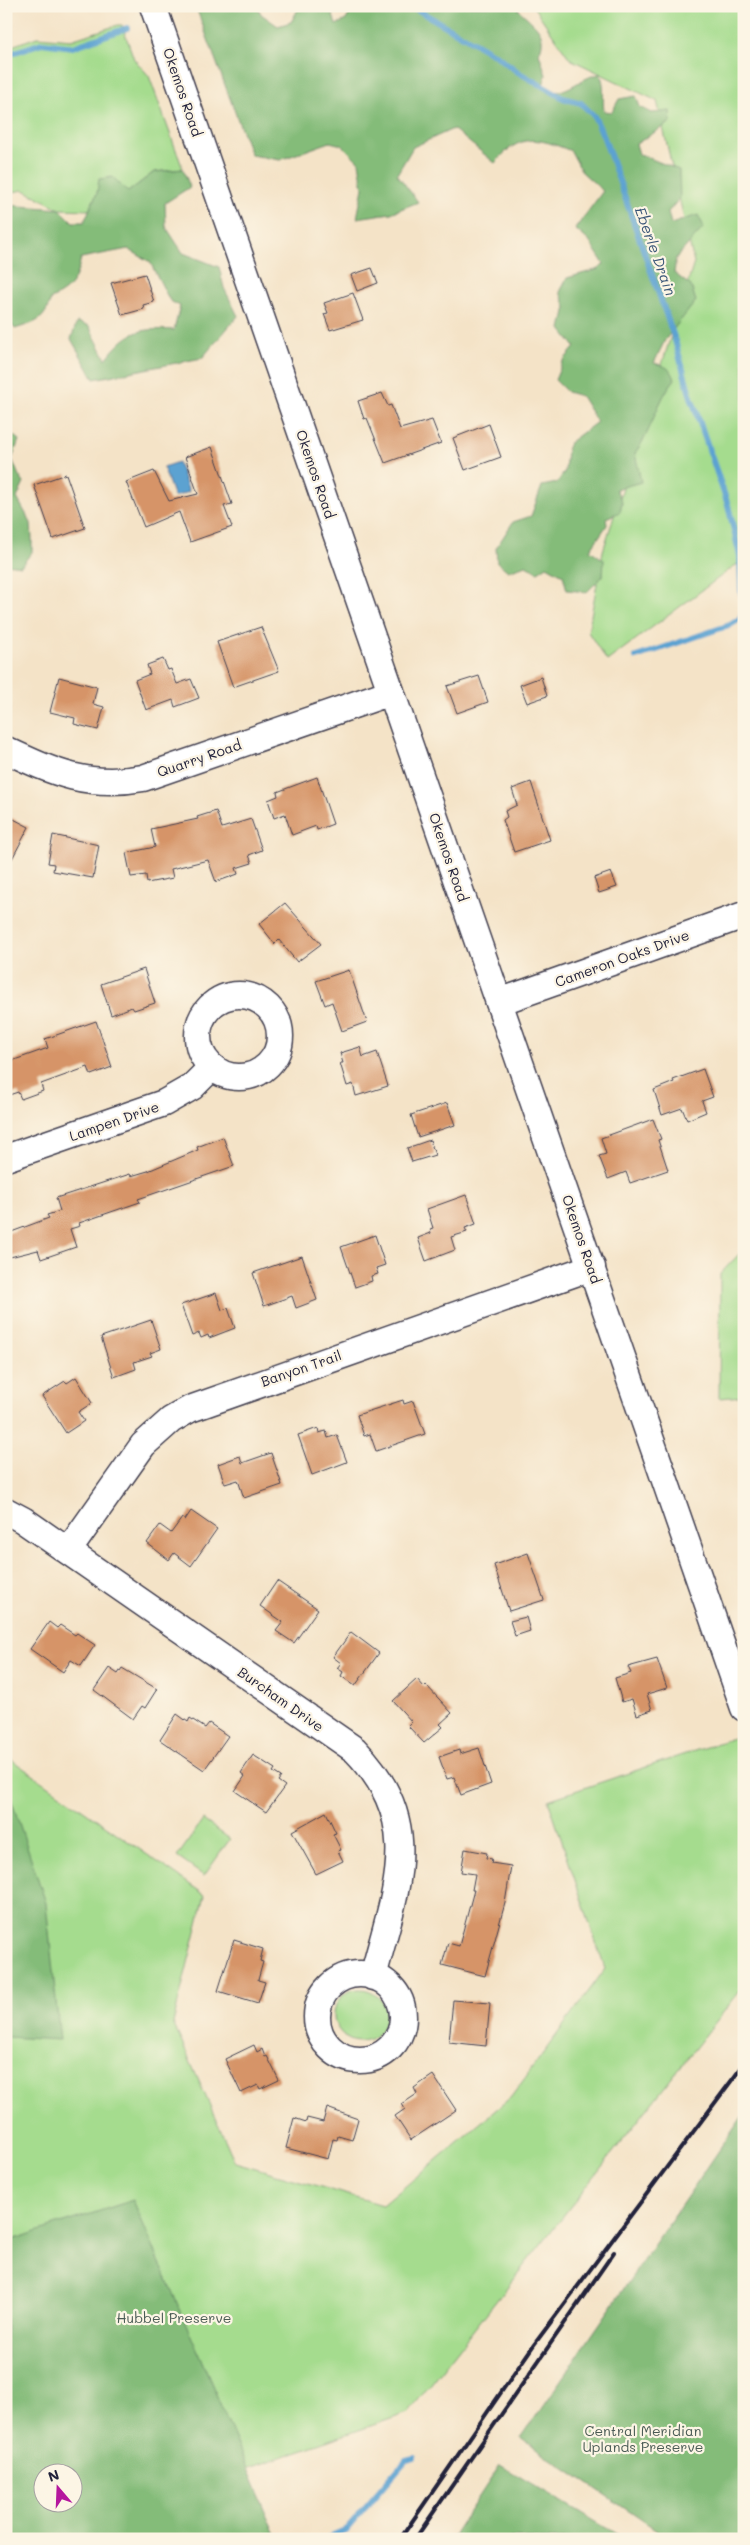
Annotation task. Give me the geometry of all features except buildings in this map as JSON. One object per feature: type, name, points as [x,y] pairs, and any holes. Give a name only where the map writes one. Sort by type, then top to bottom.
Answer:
[{"type":"street","name":"Okemos Road","points":[[153,6],[744,1708]]},
{"type":"street","name":"Quarry Road","points":[[6,750],[48,770],[68,777],[89,781],[125,781],[143,778],[391,692]]},
{"type":"street","name":"Cameron Oaks Drive","points":[[499,1002],[744,915]]},
{"type":"street","name":"Lampen Drive","points":[[6,1158],[164,1104],[192,1087],[212,1067]]},
{"type":"street","name":"Banyon Trail","points":[[68,1551],[143,1445],[171,1420],[190,1409],[592,1267]]},
{"type":"street","name":"Burcham Drive","points":[[6,1511],[23,1520],[355,1750],[380,1779],[396,1814],[401,1853],[399,1872],[373,1977]]},
{"type":"green space","points":[[202,6],[257,6],[261,14],[278,26],[291,22],[300,6],[336,6],[332,12],[336,25],[346,20],[354,6],[378,6],[382,10],[398,12],[404,6],[518,6],[519,10],[534,24],[541,34],[542,46],[539,53],[546,75],[543,85],[547,92],[568,88],[586,78],[600,74],[604,111],[612,112],[619,99],[636,96],[640,107],[652,113],[670,111],[671,122],[636,144],[639,154],[679,170],[680,198],[668,212],[671,224],[698,215],[704,227],[676,258],[674,273],[691,286],[696,301],[665,340],[654,363],[667,368],[672,372],[675,379],[663,397],[646,435],[635,453],[641,482],[616,489],[622,502],[620,512],[606,518],[607,525],[590,550],[604,560],[603,576],[587,592],[567,590],[563,575],[547,566],[538,572],[526,565],[508,571],[497,562],[496,548],[513,522],[531,516],[542,486],[557,483],[565,471],[567,450],[570,442],[597,422],[581,396],[567,392],[555,380],[563,361],[575,347],[561,329],[566,307],[560,292],[567,278],[599,269],[604,264],[589,241],[575,229],[603,191],[582,172],[571,151],[548,143],[530,140],[513,146],[495,163],[453,129],[413,147],[397,174],[418,202],[391,213],[357,218],[363,188],[359,162],[342,145],[330,142],[280,160],[251,155],[197,10]]},
{"type":"green space","points":[[533,6],[744,6],[744,559],[607,661],[588,632],[603,551],[694,263],[657,101],[570,59]]},
{"type":"green space","points":[[122,25],[134,59],[149,76],[183,169],[154,172],[128,192],[97,193],[89,210],[60,209],[24,190],[6,193],[6,48],[37,37],[71,40]]},
{"type":"green space","points":[[183,169],[190,187],[165,203],[166,227],[183,253],[219,267],[224,288],[238,316],[202,358],[94,379],[71,339],[77,322],[89,326],[106,359],[121,342],[135,333],[151,330],[174,330],[180,306],[170,301],[150,262],[128,249],[81,258],[72,283],[64,291],[51,299],[42,317],[38,320],[15,329],[6,319],[6,205],[60,209],[73,222],[84,222],[97,193],[99,179],[113,177],[128,192],[154,172]]},
{"type":"green space","points":[[6,430],[19,440],[12,459],[24,483],[17,498],[31,523],[32,552],[21,566],[6,564]]},
{"type":"green space","points":[[744,1249],[744,1396],[719,1398],[720,1274]]},
{"type":"green space","name":"Hubbel Preserve","points":[[739,1736],[744,1751],[744,1986],[408,2413],[45,2539],[6,2539],[6,1756],[205,1895],[173,2023],[235,2162],[383,2205],[511,2097],[605,1969],[548,1800]]},
{"type":"green space","points":[[6,1784],[46,1903],[60,2040],[6,2037]]},
{"type":"green space","points":[[203,1820],[230,1839],[204,1876],[177,1857]]},
{"type":"green space","points":[[355,1989],[365,1989],[379,1996],[386,2010],[386,2020],[379,2034],[365,2041],[355,2041],[345,2037],[338,2030],[334,2020],[334,2010],[338,2000],[345,1993]]},
{"type":"green space","name":"Central Meridian Uplands Preserve","points":[[744,2114],[744,2539],[670,2539],[521,2438]]},
{"type":"green space","points":[[133,2200],[278,2539],[6,2539],[6,2242]]},
{"type":"green space","points":[[500,2465],[625,2539],[451,2539]]},
{"type":"water","points":[[178,462],[189,492],[174,497],[163,467]]},
{"type":"waterway","name":"Eberle Drain","points":[[411,6],[497,56],[518,72],[563,98],[581,103],[594,116],[603,135],[674,337],[689,391],[728,505],[740,556],[741,592],[744,602]]},
{"type":"waterway","name":"Eberle Drain","points":[[6,55],[42,43],[73,47],[127,28]]},
{"type":"waterway","name":"Eberle Drain","points":[[636,657],[730,625],[740,619],[744,609]]},
{"type":"waterway","name":"Eberle Drain","points":[[327,2539],[345,2531],[406,2460],[414,2458]]},
{"type":"railway","points":[[400,2539],[533,2346],[744,2064]]},
{"type":"railway","points":[[415,2539],[614,2252]]}]
